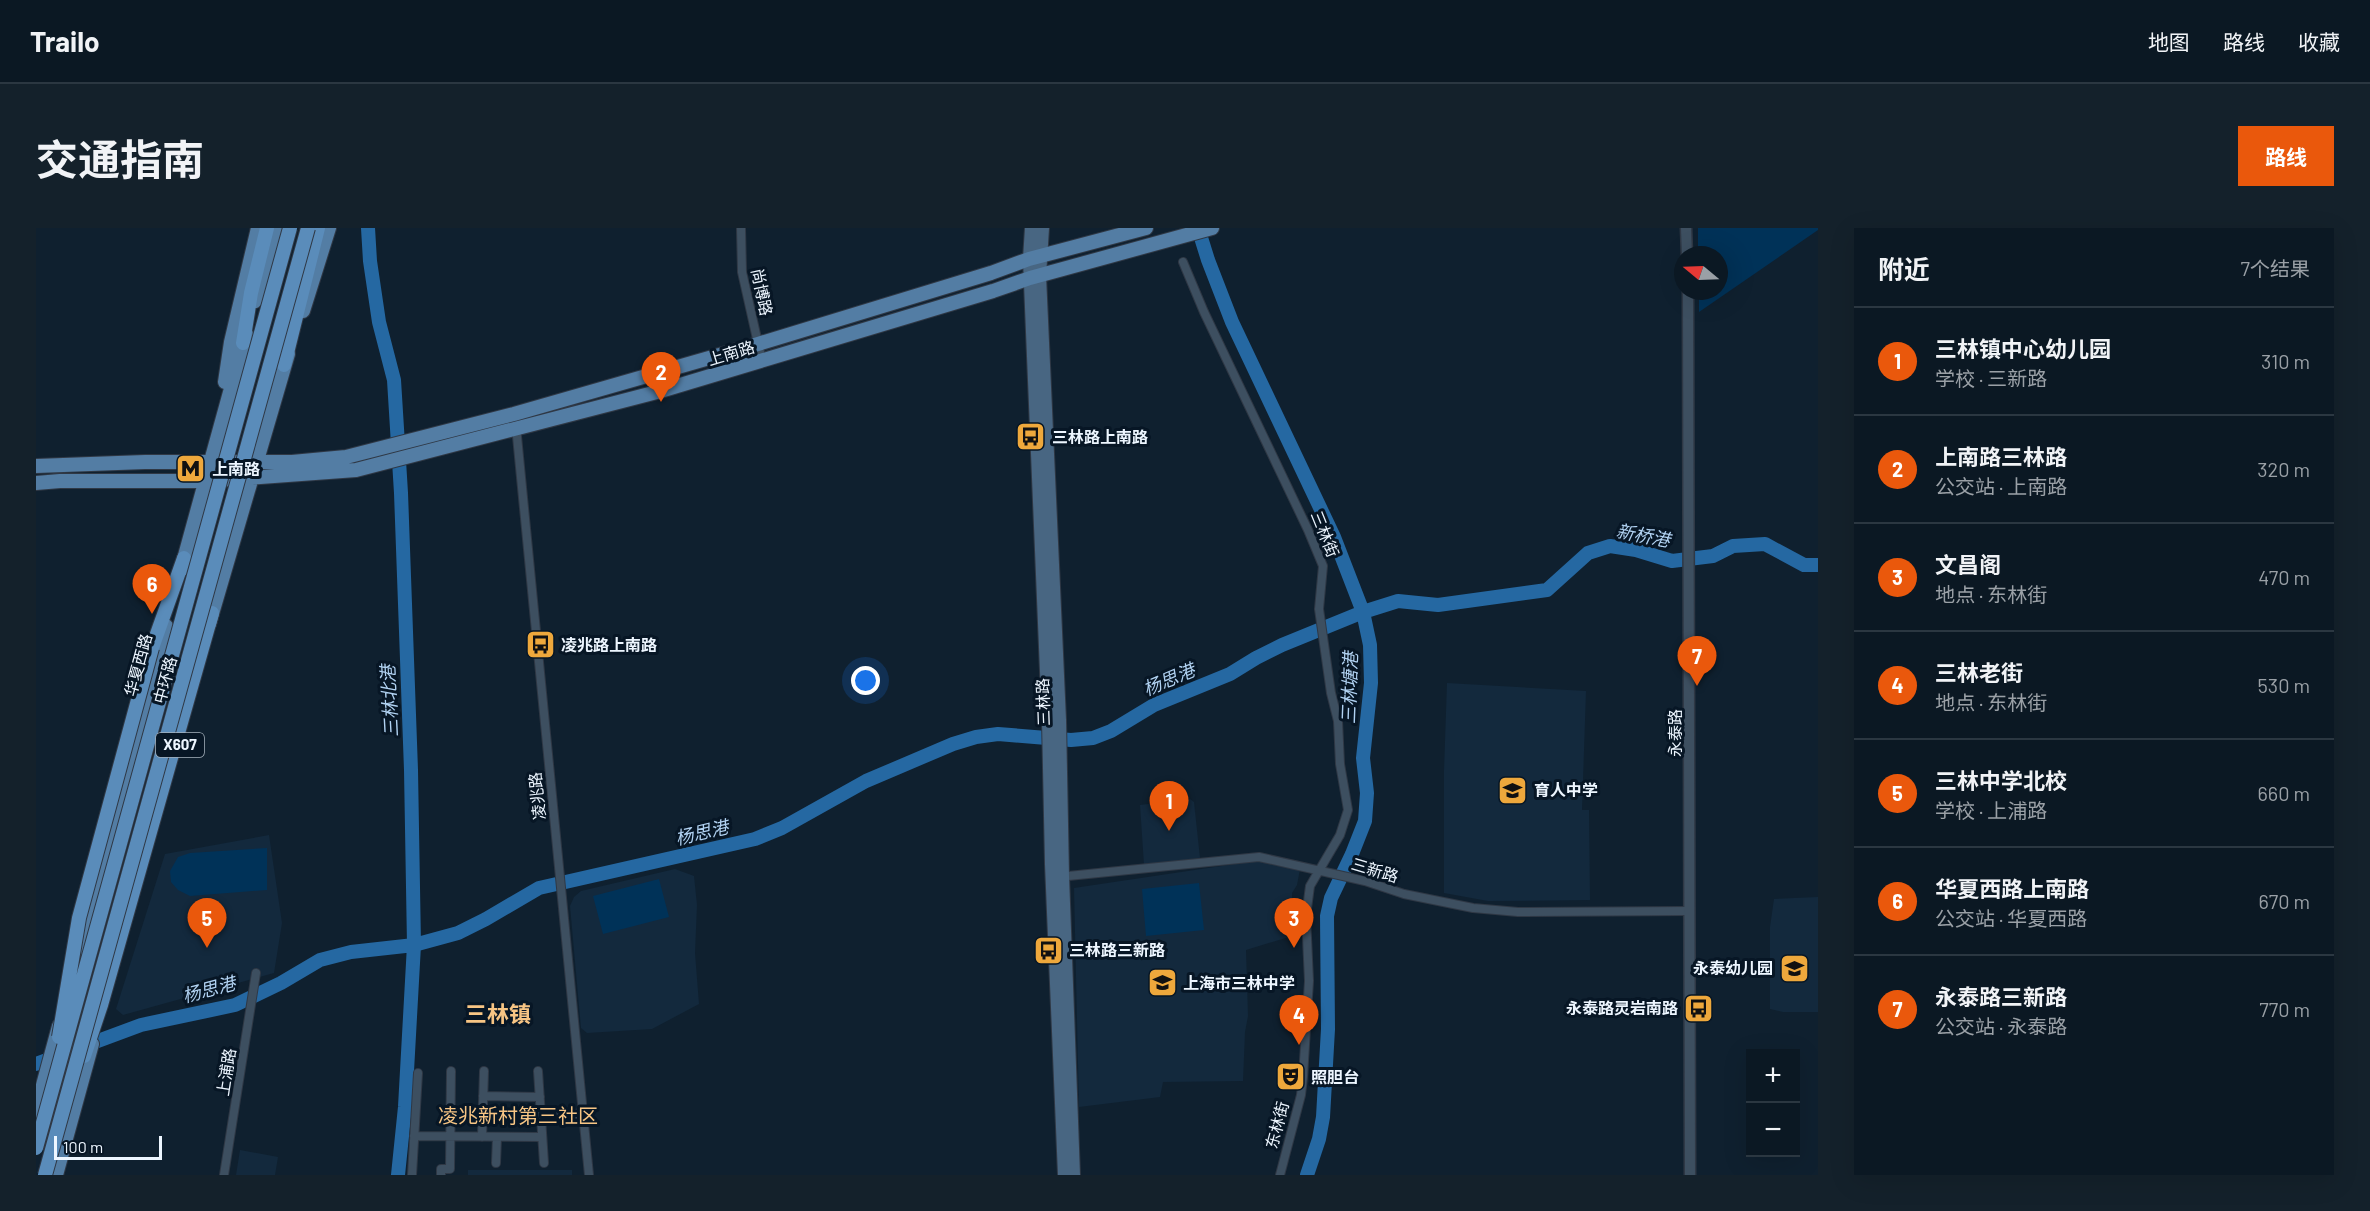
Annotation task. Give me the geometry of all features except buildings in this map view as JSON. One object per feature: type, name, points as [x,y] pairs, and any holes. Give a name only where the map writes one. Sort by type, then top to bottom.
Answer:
[{"type":"highway","points":[[243,343],[251,293],[267,228]]},
{"type":"highway","name":"中环路","points":[[36,1148],[48,1084],[291,228]]},
{"type":"highway","name":"中环路","points":[[45,1175],[310,228]]},
{"type":"highway","points":[[284,365],[318,228]]},
{"type":"highway","points":[[48,1084],[79,918],[152,648],[184,558]]},
{"type":"highway","points":[[45,1175],[101,1005],[212,613]]},
{"type":"main road","points":[[218,432],[231,342],[258,228]]},
{"type":"main road","name":"华夏西路","points":[[36,1111],[48,1084],[55,1040],[64,1005],[209,464],[276,228]]},
{"type":"main road","points":[[255,463],[267,388],[310,228]]},
{"type":"main road","name":"X607","points":[[56,1175],[181,741],[212,613],[255,463],[329,228]]},
{"type":"main road","name":"三林路","points":[[1031,228],[1054,720],[1064,1175]]},
{"type":"main road","name":"三林路","points":[[1034,258],[1043,228]]},
{"type":"main road","name":"上南路","points":[[36,466],[145,462],[209,464],[292,462],[346,457],[514,414],[758,344],[1034,258],[1146,228]]},
{"type":"main road","name":"上南路","points":[[36,483],[205,481],[326,474],[356,470],[657,393],[1035,277],[1212,228]]},
{"type":"main road","name":"三林路","points":[[1058,877],[1069,989],[1074,1175]]},
{"type":"street","name":"尚博路","points":[[741,228],[742,272],[762,361]]},
{"type":"street","points":[[1686,228],[1687,246]]},
{"type":"street","name":"三林街","points":[[1184,262],[1204,312],[1322,560],[1319,609],[1331,693],[1338,721],[1340,764],[1348,810],[1340,835],[1322,870]]},
{"type":"street","name":"永泰路","points":[[1688,300],[1690,1175]]},
{"type":"street","name":"凌兆路","points":[[514,414],[589,1175]]},
{"type":"street","name":"三新路","points":[[1058,877],[1259,857],[1322,870],[1404,894],[1494,911],[1689,911]]},
{"type":"street","name":"东林街","points":[[1280,1175],[1301,1095],[1309,981],[1306,916],[1310,886],[1322,870]]},
{"type":"street","name":"上浦路","points":[[224,1175],[256,973]]},
{"type":"street","points":[[441,1175],[441,1169],[450,1169],[451,1071]]},
{"type":"street","points":[[482,1137],[484,1071]]},
{"type":"street","points":[[538,1071],[544,1163]]},
{"type":"street","points":[[412,1175],[418,1073]]},
{"type":"street","points":[[483,1096],[540,1097]]},
{"type":"street","points":[[541,1118],[583,1113]]},
{"type":"street","points":[[414,1136],[542,1137]]},
{"type":"street","points":[[496,1164],[497,1137]]},
{"type":"shaded area","points":[[1698,228],[1818,228],[1728,292],[1728,246],[1698,246]]},
{"type":"shaded area","points":[[1699,300],[1716,300],[1699,312]]},
{"type":"shaded area","name":"育人中学","points":[[1447,683],[1586,691],[1582,810],[1589,810],[1590,900],[1488,901],[1444,893]]},
{"type":"shaded area","points":[[1190,799],[1194,802],[1200,858],[1144,865],[1140,805]]},
{"type":"shaded area","points":[[269,835],[282,923],[274,973],[123,1015],[116,1009],[165,854]]},
{"type":"shaded area","points":[[267,848],[267,890],[190,896],[178,890],[171,882],[170,871],[178,857],[190,853]]},
{"type":"shaded area","name":"上海市三林中学","points":[[1255,861],[1300,869],[1297,885],[1292,893],[1292,936],[1246,950],[1248,1016],[1243,1081],[1163,1082],[1160,1097],[1079,1107],[1074,888]]},
{"type":"shaded area","points":[[675,869],[694,876],[697,905],[695,953],[699,1004],[652,1029],[587,1033],[581,1028],[570,906],[574,897],[581,891]]},
{"type":"shaded area","points":[[659,879],[669,917],[603,934],[593,896]]},
{"type":"shaded area","points":[[1199,883],[1204,930],[1146,936],[1142,889]]},
{"type":"shaded area","name":"永泰幼儿园","points":[[1818,897],[1818,1012],[1783,1012],[1770,1009],[1770,927],[1774,899]]},
{"type":"shaded area","points":[[240,1150],[278,1157],[275,1175],[236,1175]]},
{"type":"shaded area","points":[[468,1170],[572,1170],[572,1175],[468,1175]]},
{"type":"waterway","name":"三林北港","points":[[368,228],[370,261],[379,322],[394,380],[401,493],[411,770],[414,945],[405,1107],[398,1175]]},
{"type":"waterway","name":"三林塘港","points":[[1198,228],[1232,322],[1334,537],[1363,612],[1370,645],[1371,683],[1363,758],[1367,793],[1365,821],[1331,898],[1327,916],[1328,1029],[1323,1117],[1319,1139],[1307,1175]]},
{"type":"waterway","name":"杨思港","points":[[36,1064],[141,1025],[235,1005],[281,983],[320,960],[351,952],[414,945],[458,933],[539,888],[755,839],[782,828],[866,781],[953,744],[976,737],[998,734],[1071,740],[1093,738],[1111,731],[1154,705],[1230,674],[1282,645],[1363,612],[1398,601],[1438,605],[1547,590],[1588,553],[1610,546],[1636,550],[1672,561],[1713,556],[1733,546],[1765,544],[1804,565],[1818,565]]},
{"type":"place","name":"上南路三林路","points":[[661,402]]},
{"type":"place","name":"三林路上南路","points":[[1031,437]]},
{"type":"place","name":"上南路","points":[[191,469]]},
{"type":"place","name":"华夏西路上南路","points":[[152,614]]},
{"type":"place","name":"凌兆路上南路","points":[[540,645]]},
{"type":"place","name":"永泰路三新路","points":[[1697,686]]},
{"type":"place","name":"育人中学","points":[[1513,790]]},
{"type":"place","name":"三林镇中心幼儿园","points":[[1169,831]]},
{"type":"place","name":"三林中学北校","points":[[207,948]]},
{"type":"place","name":"文昌阁","points":[[1294,948]]},
{"type":"place","name":"三林路三新路","points":[[1048,950]]},
{"type":"place","name":"永泰幼儿园","points":[[1794,968]]},
{"type":"place","name":"上海市三林中学","points":[[1162,983]]},
{"type":"place","name":"永泰路灵岩南路","points":[[1699,1008]]},
{"type":"place","name":"三林老街","points":[[1299,1045]]},
{"type":"place","name":"照胆台","points":[[1290,1077]]},
{"type":"district","name":"三林镇","points":[[498,1014]]},
{"type":"district","name":"凌兆新村第三社区","points":[[518,1116]]},
{"type":"water label","name":"新桥港","points":[[1643,536]]}]
